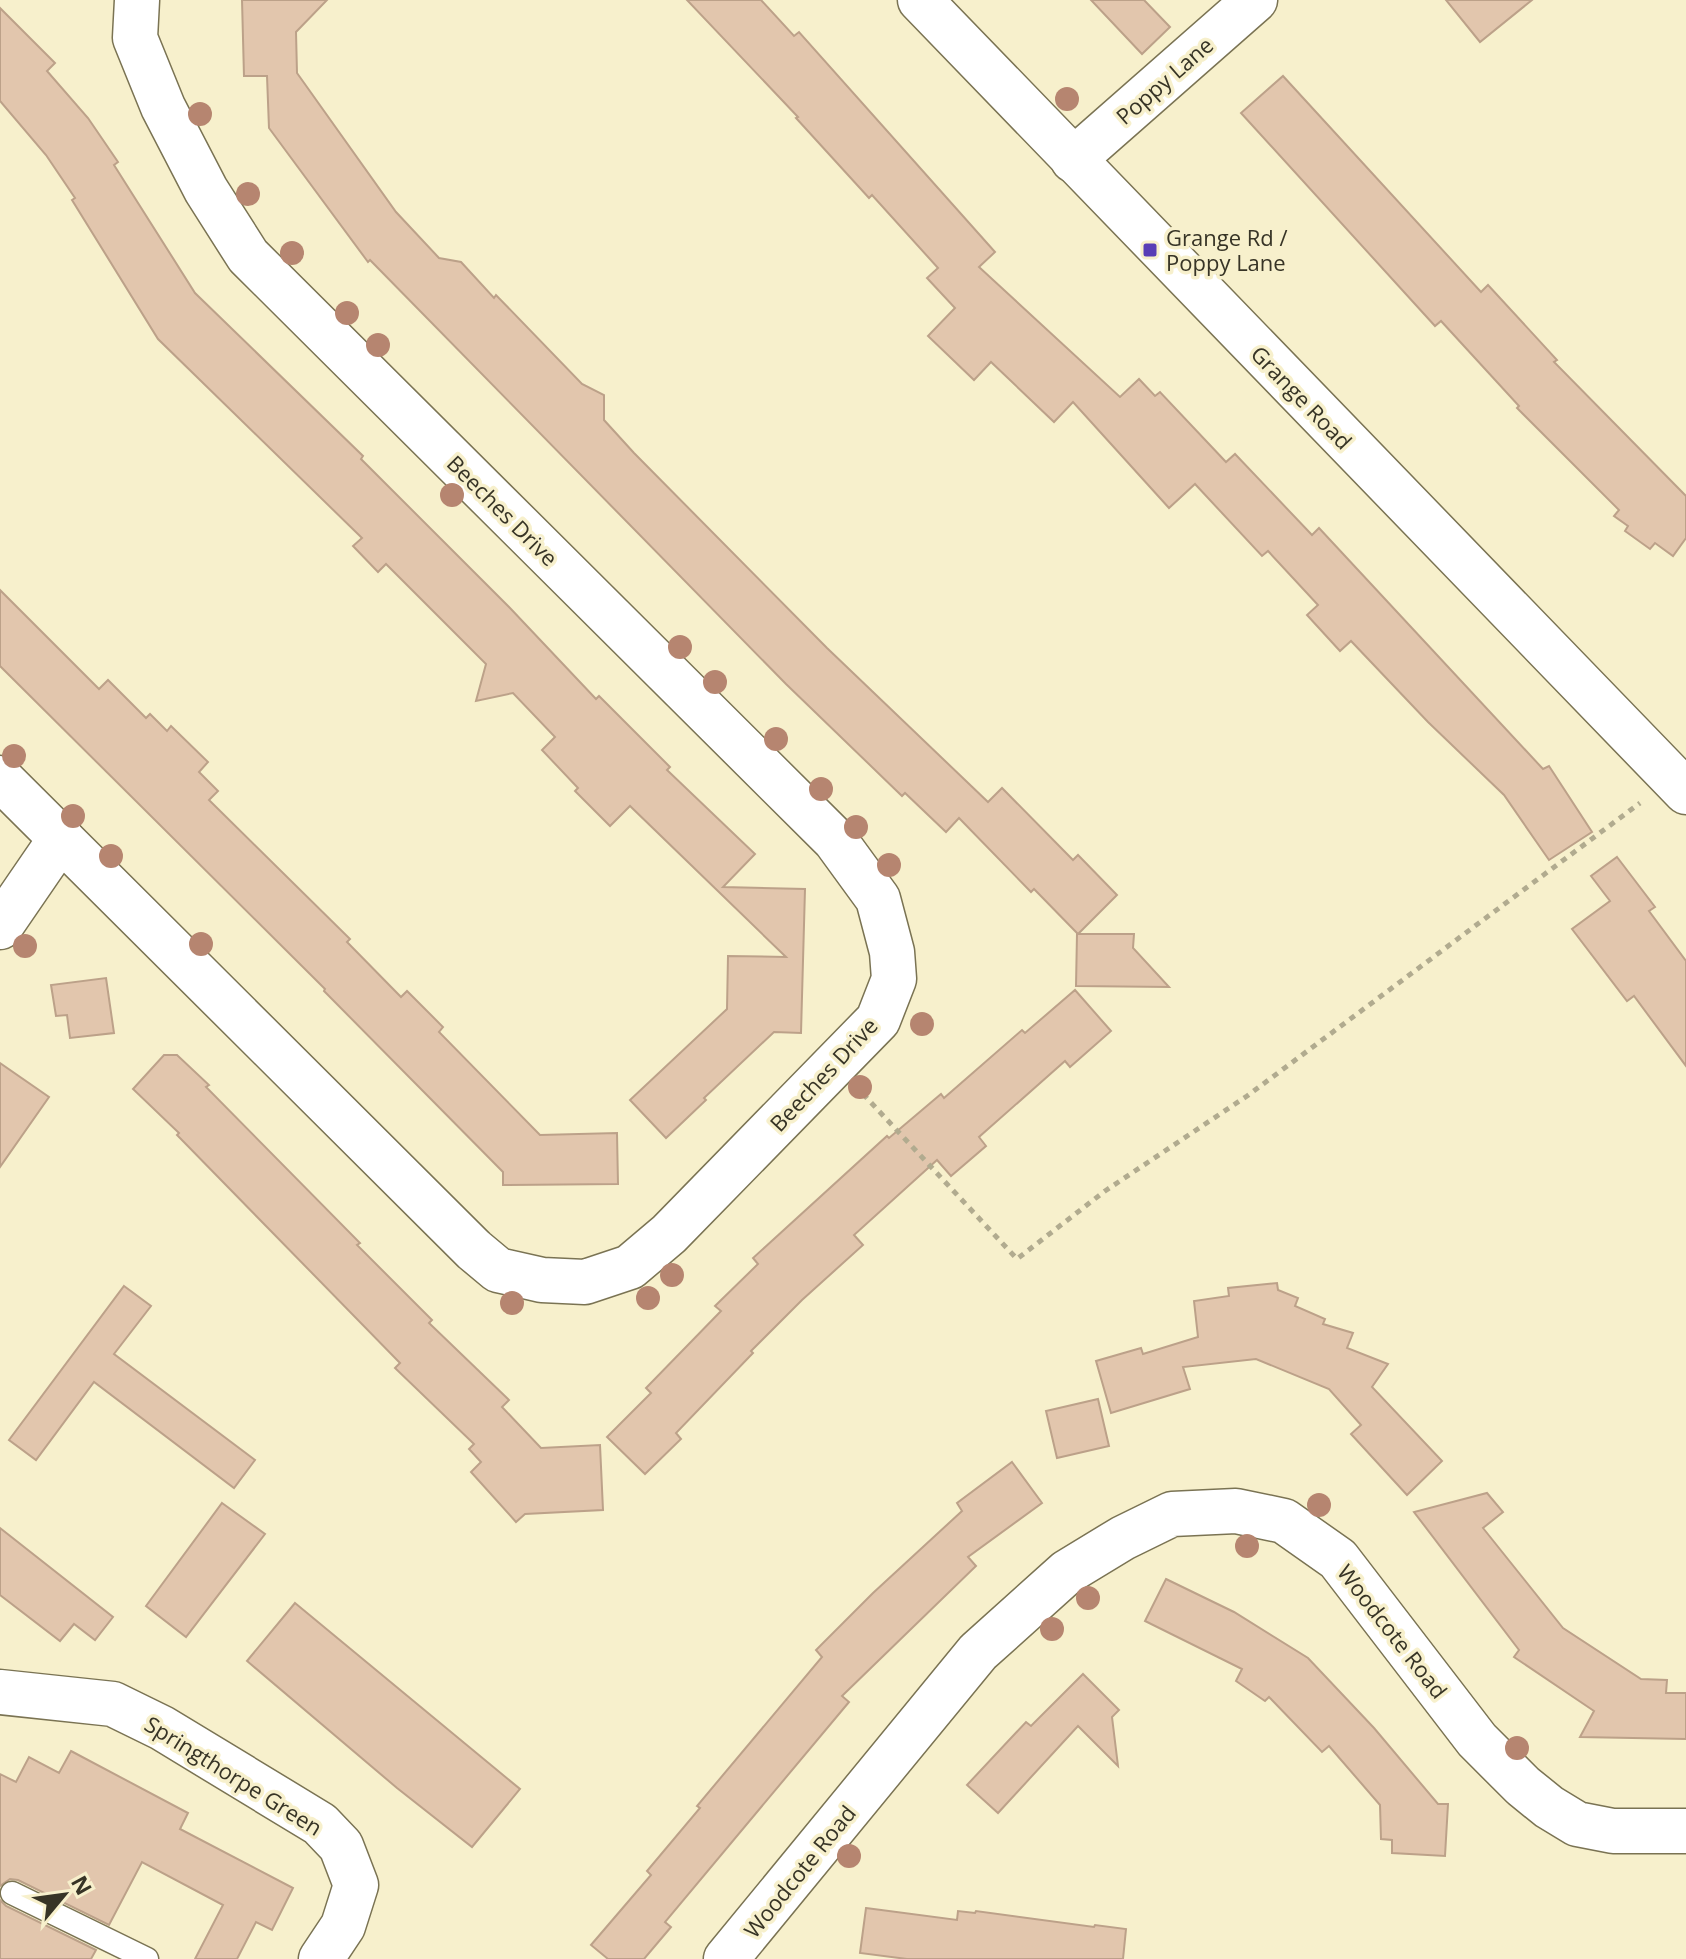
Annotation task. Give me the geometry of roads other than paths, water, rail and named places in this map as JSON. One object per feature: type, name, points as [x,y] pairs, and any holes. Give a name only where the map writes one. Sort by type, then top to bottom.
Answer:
[{"type":"street","name":"Beeches Drive","points":[[0,778],[463,1239],[498,1270],[542,1280],[585,1282],[630,1267],[669,1234],[878,1020],[894,979],[892,952],[878,899],[835,840],[248,256],[206,190],[163,107],[136,19],[107,0]]},
{"type":"street","name":"Grange Road","points":[[920,0],[1680,785]]},
{"type":"street","name":"Poppy Lane","points":[[1073,160],[1255,0]]},
{"type":"street","points":[[0,927],[61,838]]},
{"type":"street","name":"Woodcote Road","points":[[726,1959],[978,1652],[1067,1572],[1123,1538],[1172,1514],[1236,1511],[1284,1521],[1338,1559],[1477,1740],[1549,1807],[1577,1824],[1613,1831],[1686,1831]]},
{"type":"street","name":"Springthorpe Green","points":[[0,1692],[113,1704],[162,1728],[320,1824],[341,1846],[356,1885],[343,1926],[321,1959]]},
{"type":"lane","points":[[12,1893],[147,1959]]},
{"type":"place","name":"Grange Rd / Poppy Lane","points":[[1150,250]]}]
